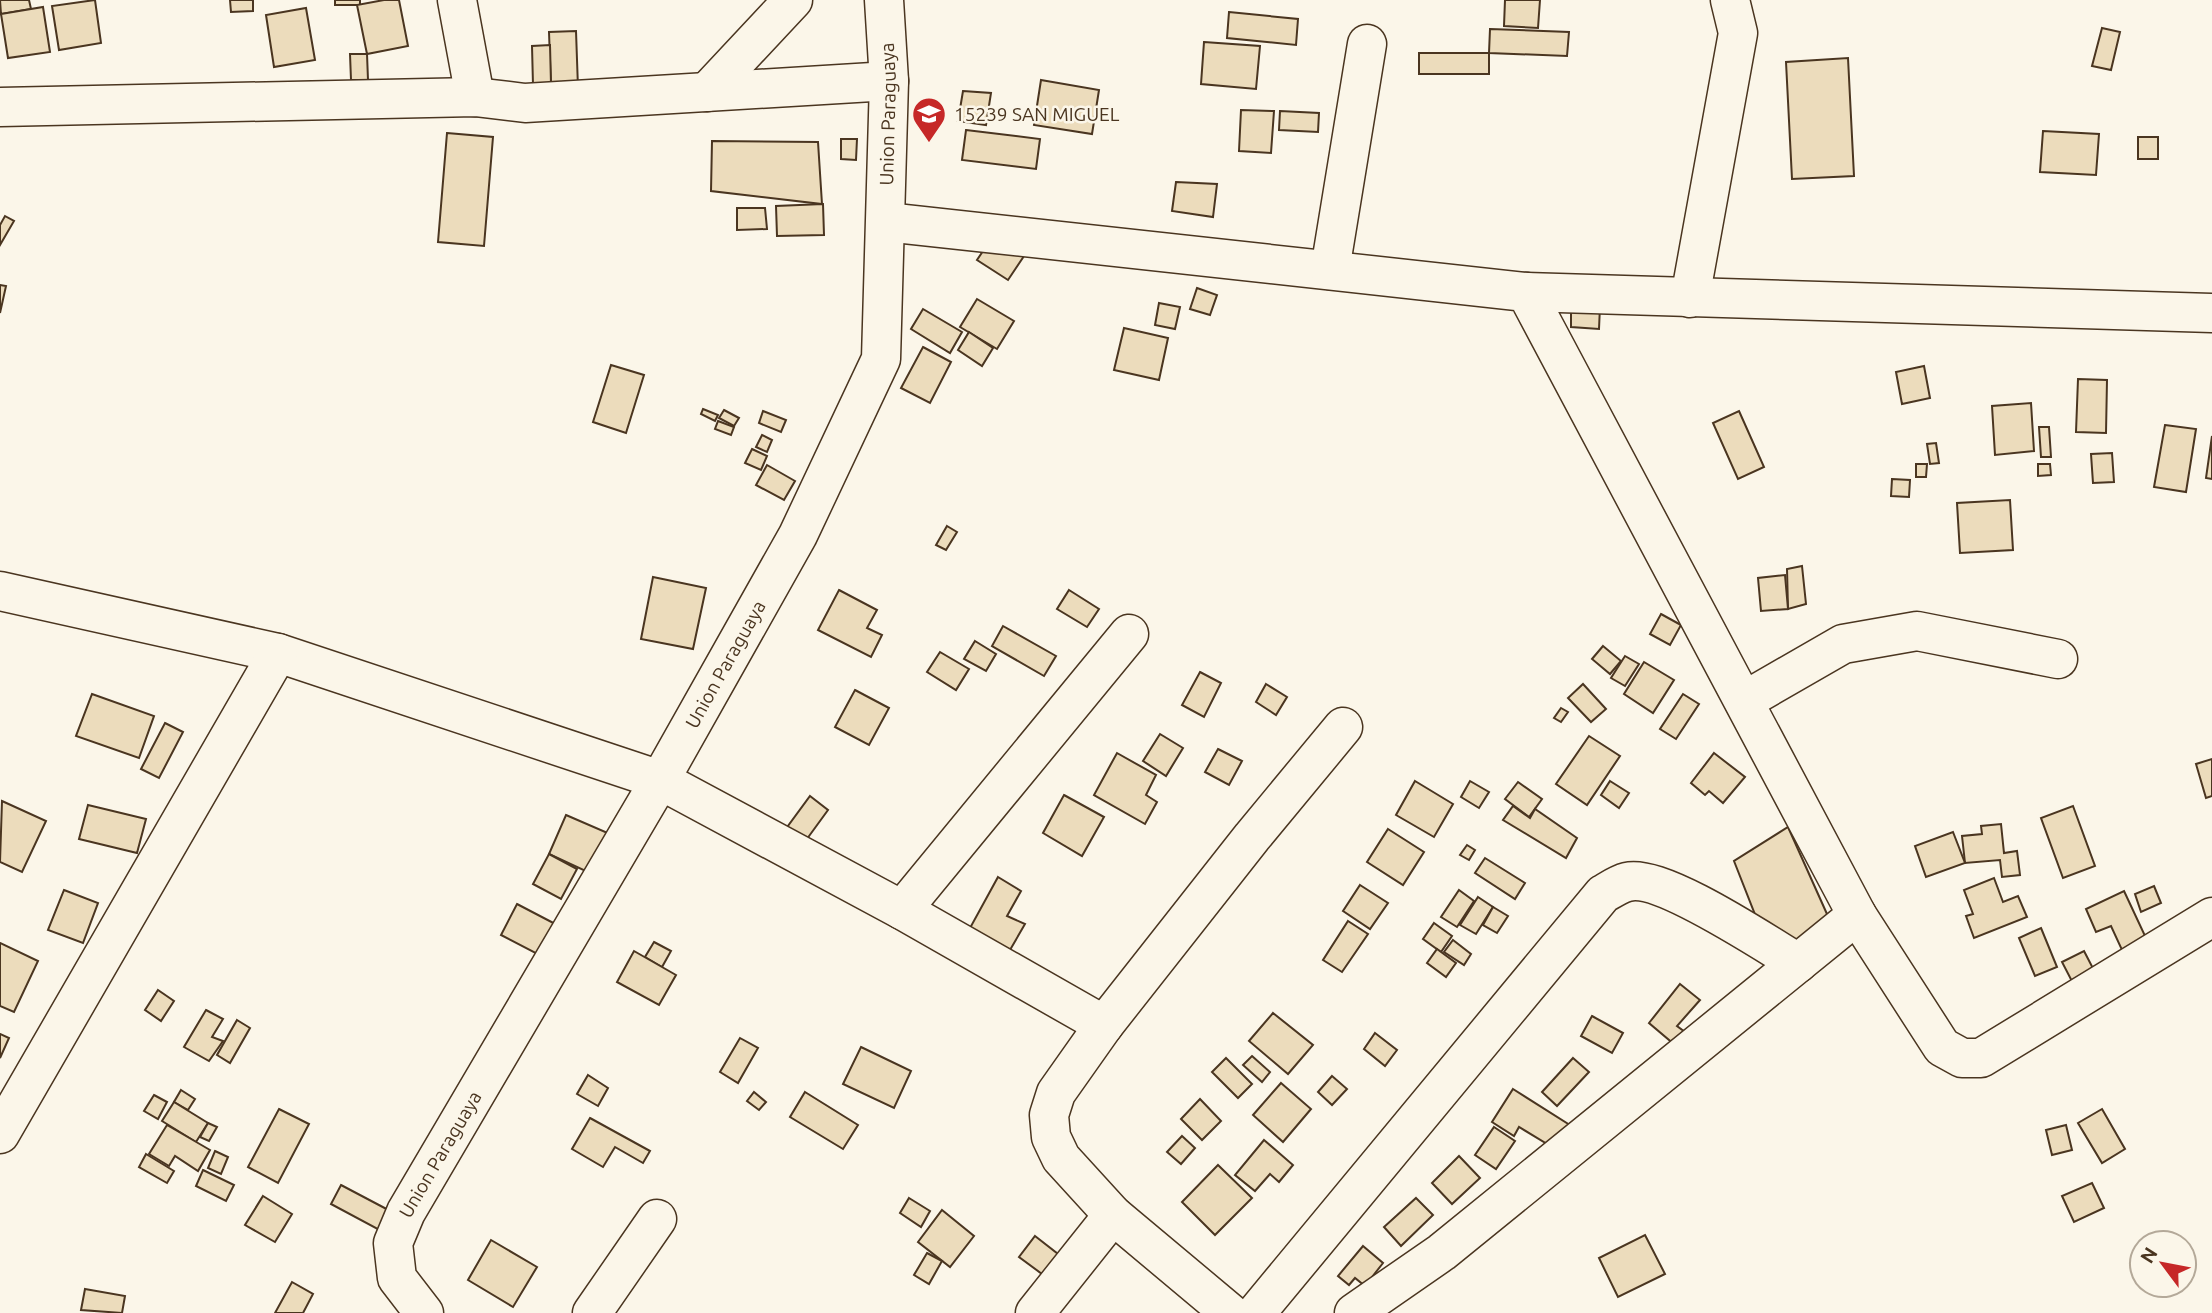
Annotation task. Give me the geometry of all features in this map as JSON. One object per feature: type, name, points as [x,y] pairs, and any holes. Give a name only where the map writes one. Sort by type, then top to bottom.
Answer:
[{"type":"street","points":[[457,0],[475,97]]},
{"type":"street","points":[[708,92],[793,0]]},
{"type":"street","name":"Union Paraguaya","points":[[414,1303],[393,1243],[406,1212],[660,780],[798,536],[881,359],[889,81],[884,0]]},
{"type":"street","points":[[1690,299],[1738,33],[1730,0]]},
{"type":"street","points":[[1330,270],[1367,44]]},
{"type":"street","points":[[0,107],[475,97],[525,103],[889,81]]},
{"type":"street","points":[[886,222],[1526,292],[2212,313]]},
{"type":"street","points":[[1526,292],[1857,915],[1942,1047],[1962,1058],[1981,1058],[2212,917]]},
{"type":"street","points":[[0,591],[278,653],[660,780],[902,910],[1104,1025]]},
{"type":"street","points":[[1744,701],[1843,644],[1917,631],[2058,659]]},
{"type":"street","points":[[902,910],[1129,634]]},
{"type":"street","points":[[0,1134],[278,653]]},
{"type":"street","points":[[1230,1313],[1113,1215],[1061,1158],[1051,1137],[1049,1115],[1056,1093],[1104,1025],[1343,727]]},
{"type":"street","points":[[1256,1313],[1603,894],[1629,881],[1657,886],[1690,899],[1798,963]]},
{"type":"street","points":[[1354,1313],[1442,1252],[1857,915]]},
{"type":"street","points":[[1035,1313],[1113,1215]]},
{"type":"street","points":[[592,1313],[657,1219]]},
{"type":"building","points":[[0,0],[29,0],[31,9],[1,14]]},
{"type":"building","points":[[95,0],[101,43],[59,50],[52,6]]},
{"type":"building","points":[[230,0],[253,0],[253,11],[231,12]]},
{"type":"building","points":[[335,0],[360,0],[360,5],[335,5]]},
{"type":"building","points":[[399,0],[408,46],[367,54],[357,5]]},
{"type":"building","points":[[1505,0],[1540,0],[1538,28],[1504,26]]},
{"type":"building","points":[[43,7],[50,52],[8,58],[1,14]]},
{"type":"building","points":[[306,8],[315,60],[274,67],[266,15]]},
{"type":"building","points":[[1229,12],[1298,19],[1296,45],[1227,38]]},
{"type":"building","points":[[2102,28],[2120,32],[2111,70],[2092,66]]},
{"type":"building","points":[[1490,29],[1569,32],[1567,56],[1489,53]]},
{"type":"building","points":[[576,31],[578,88],[551,88],[549,32]]},
{"type":"building","points":[[1204,42],[1260,46],[1256,89],[1201,84]]},
{"type":"building","points":[[550,45],[551,84],[533,85],[532,46]]},
{"type":"building","points":[[1419,53],[1489,53],[1489,74],[1419,74]]},
{"type":"building","points":[[350,54],[367,54],[368,80],[351,80]]},
{"type":"building","points":[[1848,58],[1854,176],[1792,179],[1786,62]]},
{"type":"building","points":[[1041,80],[1099,90],[1092,134],[1034,125]]},
{"type":"building","points":[[963,91],[991,93],[986,125],[958,121]]},
{"type":"building","points":[[1241,110],[1274,111],[1271,153],[1239,151]]},
{"type":"building","points":[[1280,111],[1319,113],[1318,132],[1279,130]]},
{"type":"building","points":[[966,130],[1040,139],[1036,169],[962,160]]},
{"type":"building","points":[[2043,131],[2099,134],[2096,175],[2040,172]]},
{"type":"building","points":[[447,133],[493,137],[484,246],[438,242]]},
{"type":"building","points":[[2138,137],[2158,137],[2158,159],[2138,159]]},
{"type":"building","points":[[841,139],[857,139],[856,160],[841,159]]},
{"type":"building","points":[[712,141],[818,142],[822,204],[711,191]]},
{"type":"building","points":[[1176,182],[1217,184],[1213,217],[1172,211]]},
{"type":"building","points":[[823,204],[824,235],[777,236],[776,206]]},
{"type":"building","points":[[737,208],[765,208],[767,229],[737,230]]},
{"type":"building","points":[[5,216],[14,221],[0,245],[0,225]]},
{"type":"building","points":[[993,236],[1024,256],[1008,280],[977,260]]},
{"type":"building","points":[[0,285],[6,286],[0,313]]},
{"type":"building","points":[[1197,288],[1217,295],[1210,315],[1190,309]]},
{"type":"building","points":[[977,299],[1014,321],[997,349],[960,327]]},
{"type":"building","points":[[1159,303],[1180,307],[1175,329],[1155,325]]},
{"type":"building","points":[[1571,305],[1600,306],[1599,329],[1571,327]]},
{"type":"building","points":[[923,309],[962,332],[950,353],[911,329]]},
{"type":"building","points":[[1124,328],[1168,338],[1159,380],[1114,370]]},
{"type":"building","points":[[969,332],[993,348],[982,366],[958,350]]},
{"type":"building","points":[[923,347],[951,362],[930,403],[901,388]]},
{"type":"building","points":[[611,365],[644,375],[626,433],[593,422]]},
{"type":"building","points":[[1924,366],[1930,398],[1902,404],[1896,372]]},
{"type":"building","points":[[2078,379],[2107,380],[2106,433],[2076,432]]},
{"type":"building","points":[[2031,403],[2034,451],[1995,455],[1992,406]]},
{"type":"building","points":[[703,409],[718,415],[715,421],[701,414]]},
{"type":"building","points":[[724,410],[739,418],[734,426],[719,418]]},
{"type":"building","points":[[763,411],[786,420],[781,432],[759,423]]},
{"type":"building","points":[[1739,411],[1764,467],[1738,479],[1713,423]]},
{"type":"building","points":[[718,421],[734,427],[731,435],[715,429]]},
{"type":"building","points":[[2165,425],[2196,429],[2186,492],[2154,487]]},
{"type":"building","points":[[2039,427],[2049,427],[2051,457],[2041,457]]},
{"type":"building","points":[[762,435],[772,440],[767,452],[756,447]]},
{"type":"building","points":[[2212,436],[2212,479],[2206,478]]},
{"type":"building","points":[[1936,443],[1939,463],[1930,464],[1927,444]]},
{"type":"building","points":[[752,449],[767,456],[761,470],[745,463]]},
{"type":"building","points":[[2112,453],[2114,482],[2093,483],[2091,454]]},
{"type":"building","points":[[1916,464],[1927,464],[1926,477],[1916,477]]},
{"type":"building","points":[[2038,464],[2050,464],[2051,475],[2038,476]]},
{"type":"building","points":[[767,465],[795,481],[784,500],[756,485]]},
{"type":"building","points":[[1892,479],[1910,480],[1909,497],[1891,496]]},
{"type":"building","points":[[2010,500],[2013,550],[1960,553],[1957,503]]},
{"type":"building","points":[[947,526],[957,532],[946,550],[936,545]]},
{"type":"building","points":[[1802,566],[1806,604],[1788,609],[1787,569]]},
{"type":"building","points":[[1785,575],[1788,609],[1761,611],[1758,578]]},
{"type":"building","points":[[653,577],[706,588],[693,649],[641,639]]},
{"type":"building","points":[[839,590],[877,610],[867,628],[882,635],[871,657],[818,630]]},
{"type":"building","points":[[1069,590],[1099,609],[1087,627],[1057,609]]},
{"type":"building","points":[[1661,614],[1681,625],[1670,645],[1650,634]]},
{"type":"building","points":[[1003,626],[1056,656],[1044,676],[992,646]]},
{"type":"building","points":[[975,641],[996,654],[986,671],[964,659]]},
{"type":"building","points":[[1603,646],[1621,661],[1610,674],[1592,659]]},
{"type":"building","points":[[940,652],[969,669],[956,690],[927,672]]},
{"type":"building","points":[[1625,656],[1639,664],[1625,686],[1611,678]]},
{"type":"building","points":[[1644,662],[1674,680],[1653,713],[1624,694]]},
{"type":"building","points":[[1200,672],[1221,683],[1204,717],[1182,705]]},
{"type":"building","points":[[1266,684],[1287,697],[1276,715],[1256,702]]},
{"type":"building","points":[[1583,684],[1606,709],[1591,722],[1568,698]]},
{"type":"building","points":[[855,690],[889,708],[869,745],[835,727]]},
{"type":"building","points":[[92,694],[154,716],[139,758],[76,736]]},
{"type":"building","points":[[1683,694],[1699,704],[1676,739],[1660,729]]},
{"type":"building","points":[[1561,708],[1568,712],[1561,722],[1554,718]]},
{"type":"building","points":[[165,723],[183,732],[159,778],[141,769]]},
{"type":"building","points":[[1160,734],[1183,748],[1166,776],[1143,761]]},
{"type":"building","points":[[1589,736],[1620,756],[1587,805],[1556,784]]},
{"type":"building","points":[[1218,749],[1242,761],[1229,785],[1205,772]]},
{"type":"building","points":[[1117,753],[1156,775],[1146,795],[1157,802],[1145,824],[1094,795]]},
{"type":"building","points":[[1714,753],[1745,777],[1723,803],[1709,791],[1705,795],[1691,783]]},
{"type":"building","points":[[2212,759],[2212,796],[2206,798],[2196,764]]},
{"type":"building","points":[[1415,781],[1453,804],[1434,837],[1396,815]]},
{"type":"building","points":[[1470,781],[1489,792],[1479,808],[1461,797]]},
{"type":"building","points":[[1610,781],[1629,793],[1619,808],[1601,795]]},
{"type":"building","points":[[1518,782],[1542,799],[1529,817],[1505,799]]},
{"type":"building","points":[[1064,795],[1104,817],[1082,856],[1043,833]]},
{"type":"building","points":[[810,796],[828,810],[804,843],[785,830]]},
{"type":"building","points":[[2,801],[46,821],[22,872],[0,862]]},
{"type":"building","points":[[88,805],[146,819],[137,853],[79,839]]},
{"type":"building","points":[[1513,806],[1530,818],[1535,809],[1577,838],[1566,858],[1503,820]]},
{"type":"building","points":[[2073,806],[2095,866],[2063,878],[2041,818]]},
{"type":"building","points":[[566,815],[610,834],[592,874],[549,854]]},
{"type":"building","points":[[2001,824],[2004,853],[2017,851],[2020,875],[2002,877],[2000,860],[1965,863],[1962,836],[1982,834],[1981,826]]},
{"type":"building","points":[[1788,827],[1831,923],[1793,948],[1758,922],[1734,861]]},
{"type":"building","points":[[1388,829],[1424,852],[1403,885],[1367,862]]},
{"type":"building","points":[[1953,832],[1965,863],[1926,877],[1915,846]]},
{"type":"building","points":[[1467,845],[1475,850],[1469,860],[1460,855]]},
{"type":"building","points":[[549,854],[577,869],[561,899],[533,884]]},
{"type":"building","points":[[1485,858],[1525,883],[1515,899],[1475,873]]},
{"type":"building","points":[[998,877],[1021,891],[1007,916],[1025,924],[1010,950],[970,928]]},
{"type":"building","points":[[1994,878],[2003,902],[2018,896],[2027,917],[1974,938],[1966,916],[1973,914],[1964,890]]},
{"type":"building","points":[[1360,885],[1388,903],[1370,929],[1343,911]]},
{"type":"building","points":[[2154,886],[2161,903],[2141,912],[2135,894]]},
{"type":"building","points":[[64,890],[98,903],[83,943],[48,930]]},
{"type":"building","points":[[1459,890],[1474,901],[1457,927],[1441,917]]},
{"type":"building","points":[[2124,891],[2146,938],[2122,950],[2111,926],[2096,932],[2086,909]]},
{"type":"building","points":[[1478,897],[1493,907],[1476,934],[1460,925]]},
{"type":"building","points":[[517,904],[563,928],[547,959],[501,935]]},
{"type":"building","points":[[1493,907],[1508,916],[1497,933],[1483,925]]},
{"type":"building","points":[[1348,921],[1368,934],[1342,972],[1323,960]]},
{"type":"building","points":[[1434,923],[1452,936],[1441,952],[1423,939]]},
{"type":"building","points":[[2041,928],[2057,967],[2035,976],[2019,938]]},
{"type":"building","points":[[1453,940],[1471,954],[1464,965],[1444,952]]},
{"type":"building","points":[[654,942],[671,951],[662,967],[645,957]]},
{"type":"building","points":[[0,943],[38,961],[14,1012],[0,1006]]},
{"type":"building","points":[[1437,949],[1456,963],[1446,977],[1427,963]]},
{"type":"building","points":[[634,951],[676,975],[659,1005],[617,982]]},
{"type":"building","points":[[2084,951],[2099,980],[2077,991],[2062,962]]},
{"type":"building","points":[[1680,984],[1700,1000],[1677,1026],[1685,1032],[1675,1045],[1649,1023]]},
{"type":"building","points":[[158,990],[174,1001],[161,1021],[145,1010]]},
{"type":"building","points":[[206,1010],[223,1019],[212,1037],[223,1041],[209,1061],[184,1047]]},
{"type":"building","points":[[1273,1013],[1313,1045],[1288,1074],[1249,1041]]},
{"type":"building","points":[[1592,1016],[1623,1033],[1612,1053],[1581,1036]]},
{"type":"building","points":[[237,1020],[250,1028],[230,1063],[217,1055]]},
{"type":"building","points":[[1375,1033],[1397,1050],[1385,1066],[1364,1049]]},
{"type":"building","points":[[0,1034],[9,1038],[0,1058]]},
{"type":"building","points":[[740,1038],[758,1048],[738,1083],[720,1072]]},
{"type":"building","points":[[861,1047],[911,1071],[894,1108],[843,1084]]},
{"type":"building","points":[[1252,1056],[1270,1072],[1262,1082],[1243,1065]]},
{"type":"building","points":[[1226,1058],[1252,1084],[1238,1098],[1212,1072]]},
{"type":"building","points":[[1573,1058],[1589,1072],[1557,1106],[1542,1092]]},
{"type":"building","points":[[588,1075],[608,1088],[598,1106],[577,1094]]},
{"type":"building","points":[[1332,1076],[1347,1089],[1332,1105],[1318,1092]]},
{"type":"building","points":[[1281,1083],[1311,1109],[1283,1142],[1253,1115]]},
{"type":"building","points":[[1513,1089],[1573,1127],[1557,1150],[1519,1127],[1514,1136],[1492,1122]]},
{"type":"building","points":[[181,1090],[195,1099],[188,1110],[174,1102]]},
{"type":"building","points":[[754,1092],[766,1102],[759,1110],[747,1101]]},
{"type":"building","points":[[805,1092],[858,1125],[843,1149],[790,1117]]},
{"type":"building","points":[[154,1095],[167,1102],[158,1119],[144,1111]]},
{"type":"building","points":[[1200,1099],[1221,1121],[1202,1140],[1181,1119]]},
{"type":"building","points":[[174,1102],[208,1123],[196,1142],[162,1121]]},
{"type":"building","points":[[279,1109],[309,1124],[278,1183],[248,1167]]},
{"type":"building","points":[[2102,1109],[2125,1149],[2102,1163],[2078,1123]]},
{"type":"building","points":[[590,1118],[650,1151],[643,1163],[615,1147],[603,1167],[572,1149]]},
{"type":"building","points":[[208,1123],[217,1127],[209,1141],[200,1137]]},
{"type":"building","points":[[167,1125],[210,1150],[198,1171],[175,1156],[169,1166],[149,1154]]},
{"type":"building","points":[[2066,1125],[2072,1150],[2052,1155],[2046,1130]]},
{"type":"building","points":[[1494,1127],[1515,1141],[1496,1169],[1475,1155]]},
{"type":"building","points":[[1182,1136],[1195,1148],[1181,1164],[1167,1152]]},
{"type":"building","points":[[1264,1140],[1293,1165],[1279,1182],[1270,1174],[1255,1191],[1235,1175]]},
{"type":"building","points":[[215,1151],[228,1157],[221,1174],[208,1168]]},
{"type":"building","points":[[146,1154],[174,1171],[167,1183],[139,1167]]},
{"type":"building","points":[[1459,1156],[1480,1178],[1452,1204],[1432,1183]]},
{"type":"building","points":[[1218,1165],[1252,1198],[1215,1235],[1182,1202]]},
{"type":"building","points":[[203,1170],[234,1185],[226,1201],[196,1186]]},
{"type":"building","points":[[2092,1183],[2104,1208],[2074,1222],[2062,1196]]},
{"type":"building","points":[[341,1185],[396,1214],[385,1233],[331,1204]]},
{"type":"building","points":[[263,1196],[292,1214],[275,1242],[245,1225]]},
{"type":"building","points":[[909,1198],[930,1211],[921,1227],[900,1213]]},
{"type":"building","points":[[1416,1198],[1433,1215],[1401,1246],[1384,1227]]},
{"type":"building","points":[[942,1210],[974,1236],[950,1267],[918,1242]]},
{"type":"building","points":[[1645,1235],[1665,1274],[1618,1297],[1599,1258]]},
{"type":"building","points":[[1035,1236],[1058,1254],[1042,1274],[1019,1257]]},
{"type":"building","points":[[491,1240],[537,1267],[513,1307],[468,1280]]},
{"type":"building","points":[[1363,1246],[1383,1263],[1365,1286],[1355,1278],[1349,1285],[1338,1276]]},
{"type":"building","points":[[927,1253],[942,1261],[929,1284],[914,1275]]},
{"type":"building","points":[[292,1282],[313,1294],[303,1313],[275,1313]]},
{"type":"building","points":[[85,1289],[125,1296],[122,1313],[81,1310]]},
{"type":"place","name":"15239 SAN MIGUEL","points":[[929,144]]}]
